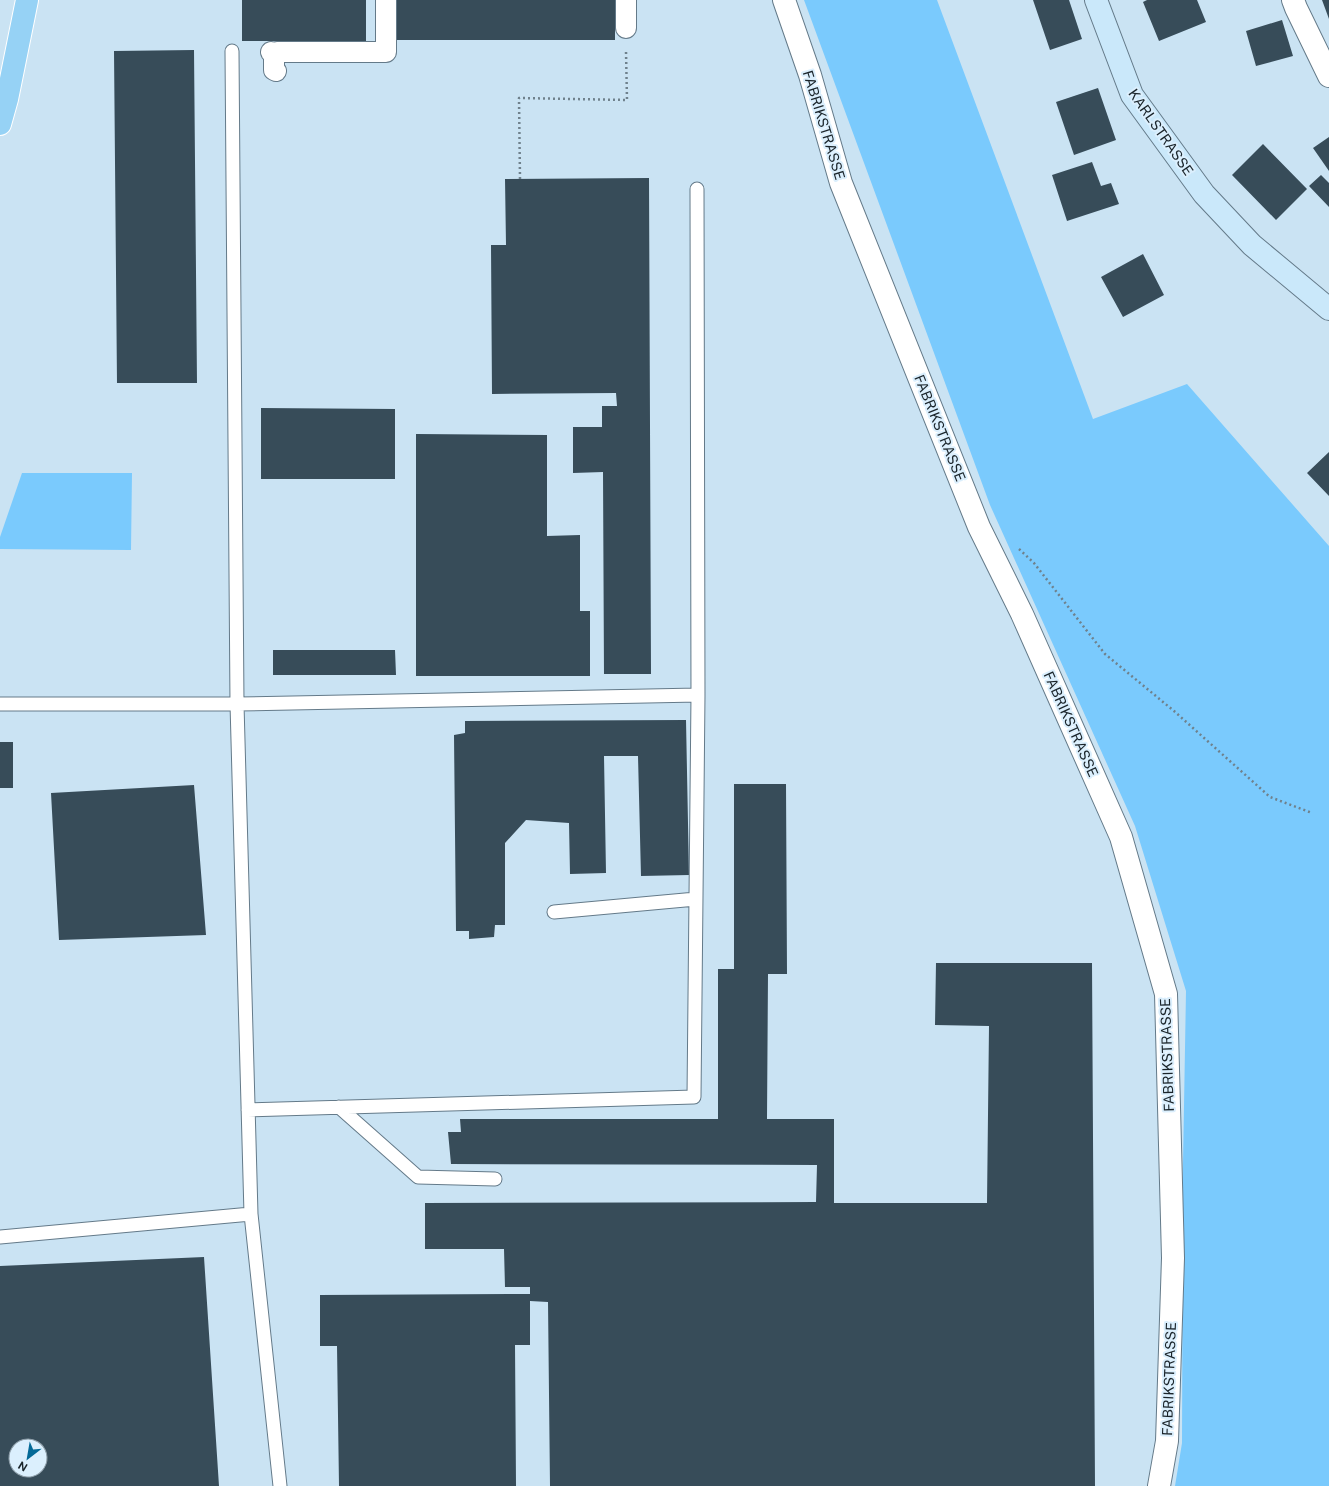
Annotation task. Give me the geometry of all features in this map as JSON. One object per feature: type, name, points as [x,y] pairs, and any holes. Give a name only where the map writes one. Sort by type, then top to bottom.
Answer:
[{"type":"main road","points":[[0,124],[7,99],[27,0]]},
{"type":"main road","name":"KARLSTRASSE","points":[[1096,0],[1132,95],[1204,194],[1252,245],[1329,309]]},
{"type":"street","points":[[275,58],[386,52],[386,0]]},
{"type":"street","points":[[626,0],[626,28]]},
{"type":"street","name":"FABRIKSTRASSE","points":[[784,0],[810,75],[841,183],[979,527],[1022,614],[1122,837],[1166,994],[1173,1258],[1167,1441],[1159,1486]]},
{"type":"street","points":[[1293,0],[1329,76]]},
{"type":"lane","points":[[232,51],[237,704],[251,1214],[280,1486]]},
{"type":"lane","points":[[248,1110],[694,1097],[698,695],[697,189]]},
{"type":"lane","points":[[0,704],[237,704],[698,695]]},
{"type":"lane","points":[[554,912],[696,899]]},
{"type":"lane","points":[[339,1107],[418,1177],[495,1179]]},
{"type":"lane","points":[[0,1237],[251,1214]]},
{"type":"path","points":[[520,179],[519,98],[627,100],[626,51]]},
{"type":"path","points":[[1018,548],[1034,563],[1105,654],[1174,711],[1270,797],[1312,813]]},
{"type":"shaded area","points":[[804,0],[937,0],[1093,419],[1187,384],[1329,546],[1329,1486],[1175,1486],[1182,1443],[1183,1164],[1186,991],[1135,826],[990,505]]},
{"type":"shaded area","points":[[22,473],[132,473],[131,550],[0,549],[0,537]]},
{"type":"building","points":[[242,0],[366,0],[366,41],[242,41]]},
{"type":"building","points":[[396,0],[615,0],[615,40],[396,40]]},
{"type":"building","points":[[1033,0],[1069,0],[1082,39],[1050,50]]},
{"type":"building","points":[[1147,0],[1197,0],[1206,22],[1159,41],[1143,2]]},
{"type":"building","points":[[1322,0],[1329,0],[1329,19]]},
{"type":"building","points":[[1282,20],[1293,56],[1256,66],[1246,31]]},
{"type":"building","points":[[194,50],[197,383],[117,383],[114,51]]},
{"type":"building","points":[[1098,88],[1116,140],[1074,155],[1056,102]]},
{"type":"building","points":[[1329,137],[1329,171],[1313,148]]},
{"type":"building","points":[[1263,144],[1307,189],[1276,220],[1232,175]]},
{"type":"building","points":[[1092,162],[1101,186],[1111,183],[1119,204],[1067,221],[1052,175]]},
{"type":"building","points":[[1321,175],[1329,183],[1329,207],[1309,186]]},
{"type":"building","points":[[649,178],[651,674],[604,674],[603,472],[573,473],[573,427],[602,427],[602,406],[617,406],[616,393],[492,394],[491,245],[506,245],[505,179]]},
{"type":"building","points":[[1143,254],[1164,295],[1123,317],[1101,277]]},
{"type":"building","points":[[261,408],[395,409],[395,479],[261,479]]},
{"type":"building","points":[[416,434],[547,435],[547,536],[580,535],[580,611],[590,611],[590,676],[416,676]]},
{"type":"building","points":[[1329,452],[1329,496],[1307,473]]},
{"type":"building","points":[[273,650],[395,650],[396,675],[273,675]]},
{"type":"building","points":[[686,720],[689,875],[641,876],[638,756],[604,756],[606,873],[570,874],[569,823],[526,820],[505,843],[505,925],[495,925],[494,937],[469,939],[469,931],[456,931],[454,735],[465,733],[465,721]]},
{"type":"building","points":[[0,742],[13,742],[13,788],[0,788]]},
{"type":"building","points":[[734,784],[786,784],[787,974],[768,974],[767,1119],[834,1119],[834,1203],[987,1203],[989,1026],[935,1025],[936,963],[1092,963],[1095,1486],[550,1486],[548,1302],[530,1301],[530,1345],[515,1345],[516,1486],[339,1486],[337,1346],[320,1346],[320,1295],[530,1294],[530,1287],[505,1287],[504,1249],[425,1249],[425,1203],[816,1202],[817,1165],[451,1164],[448,1132],[461,1132],[460,1119],[718,1119],[718,969],[734,969]]},
{"type":"building","points":[[194,785],[206,935],[59,940],[51,793]]},
{"type":"building","points":[[204,1257],[219,1486],[0,1486],[0,1266]]}]
